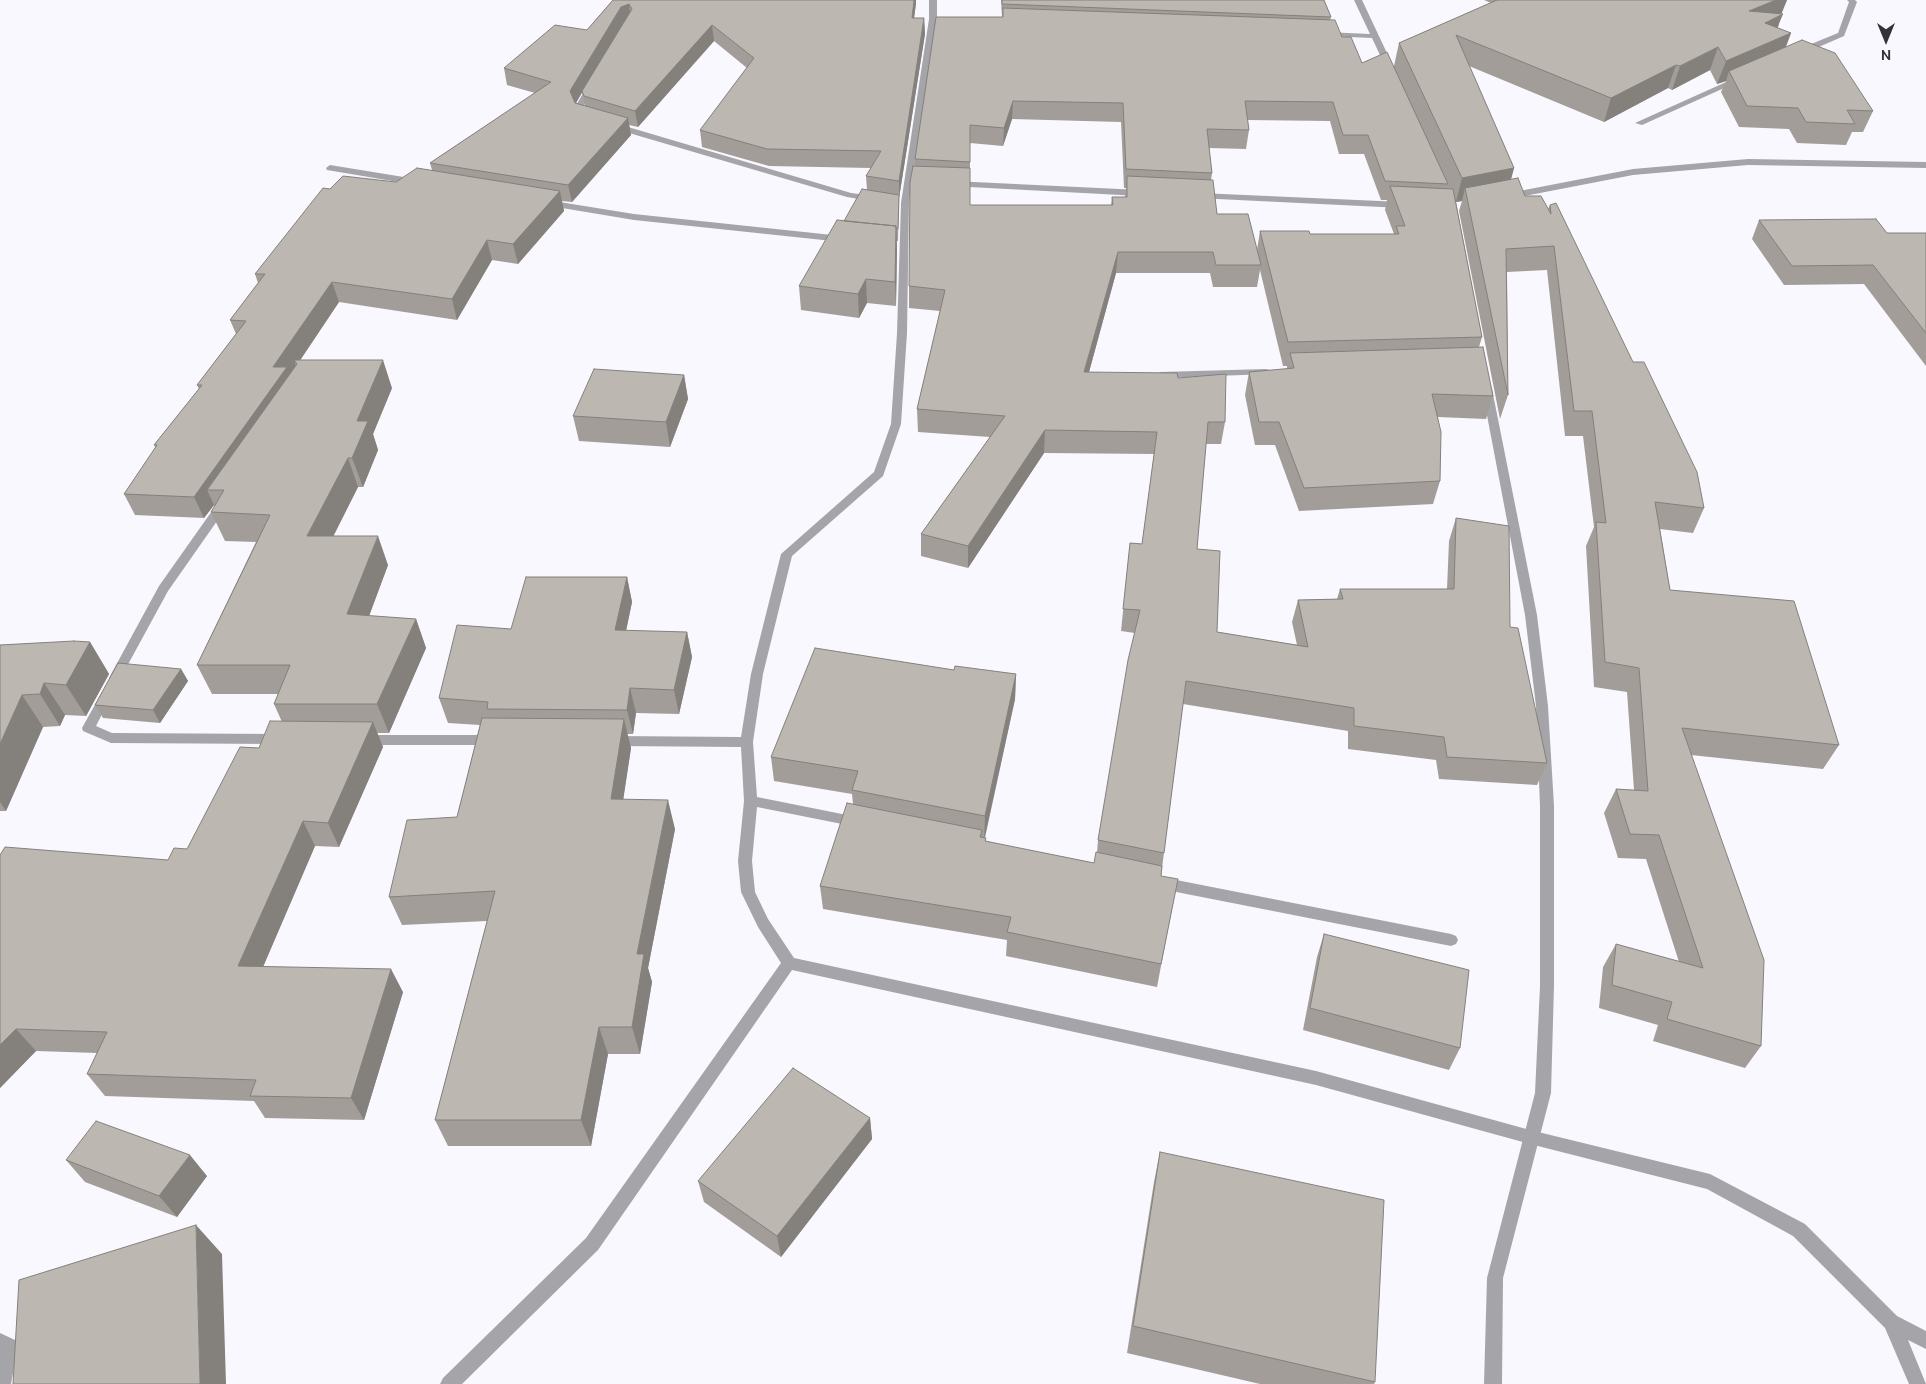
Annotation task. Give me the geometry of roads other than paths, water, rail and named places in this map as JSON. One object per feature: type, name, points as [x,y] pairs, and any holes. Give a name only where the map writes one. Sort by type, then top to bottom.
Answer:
[{"type":"street","points":[[933,0],[938,19],[913,182],[896,202],[902,334],[896,424],[879,474],[787,554],[757,674],[747,742],[751,801],[745,861],[748,892],[763,923],[789,963],[1316,1078],[1530,1137],[1710,1182],[1799,1230],[1891,1322],[1926,1340]]},
{"type":"street","points":[[1358,0],[1396,81]]},
{"type":"street","points":[[1797,53],[1841,34],[1853,2],[1851,0]]},
{"type":"street","points":[[1316,34],[1375,36]]},
{"type":"street","points":[[592,119],[582,116],[579,107],[599,74]]},
{"type":"street","points":[[1639,123],[1745,76]]},
{"type":"street","points":[[601,122],[850,195],[896,202]]},
{"type":"street","points":[[1500,198],[1633,172],[1748,162],[1926,165]]},
{"type":"street","points":[[330,168],[428,184]]},
{"type":"street","points":[[947,184],[1152,193]]},
{"type":"street","points":[[1190,195],[1413,206]]},
{"type":"street","points":[[536,201],[634,217],[856,241]]},
{"type":"street","points":[[1148,375],[1276,372]]},
{"type":"street","points":[[1484,375],[1530,615],[1542,706],[1547,806],[1547,986],[1543,1093],[1530,1137],[1495,1278],[1493,1384]]},
{"type":"street","points":[[230,494],[163,589],[88,728],[111,738],[290,739]]},
{"type":"street","points":[[350,740],[508,740]]},
{"type":"street","points":[[598,741],[747,742]]},
{"type":"street","points":[[751,801],[867,824]]},
{"type":"street","points":[[1149,880],[1451,940]]},
{"type":"street","points":[[449,1384],[592,1244],[789,963]]},
{"type":"street","points":[[1891,1322],[1918,1384]]},
{"type":"street","points":[[0,1342],[9,1346],[2,1384]]}]
